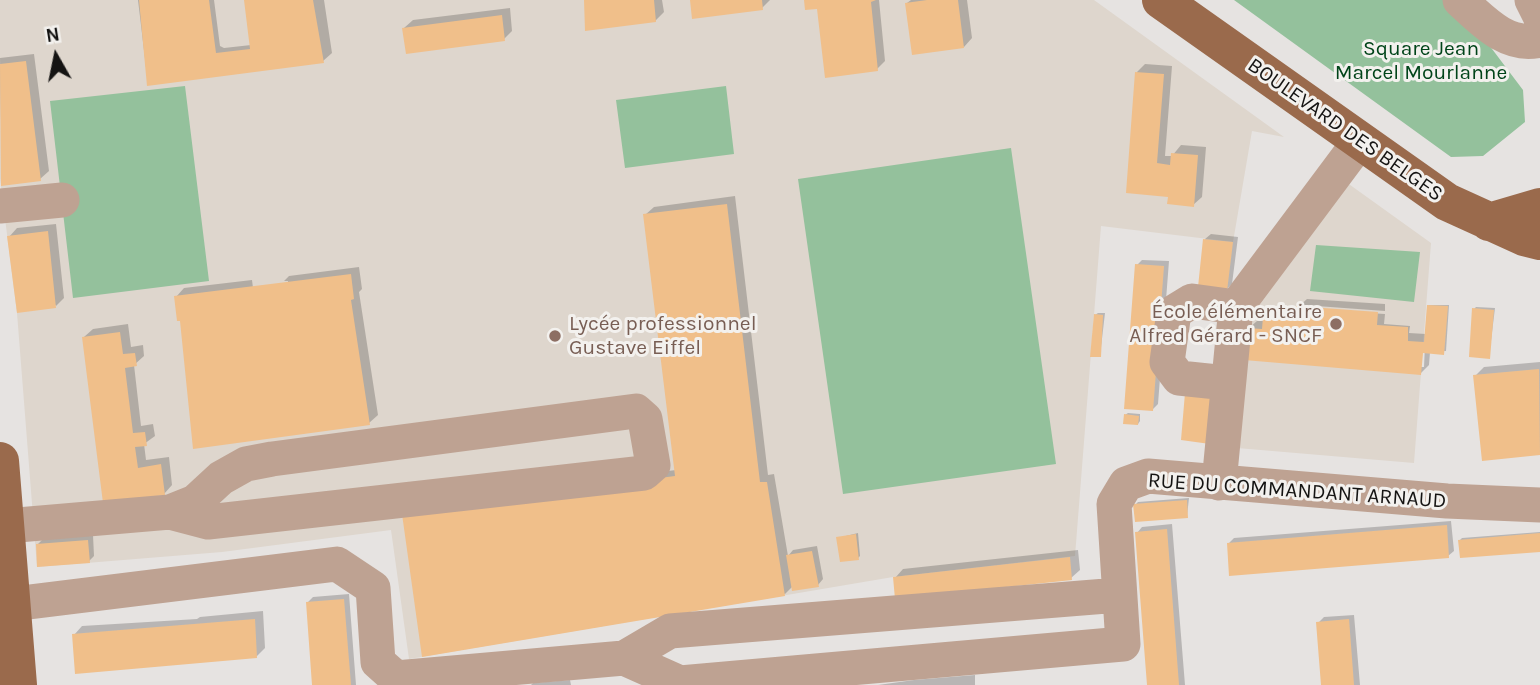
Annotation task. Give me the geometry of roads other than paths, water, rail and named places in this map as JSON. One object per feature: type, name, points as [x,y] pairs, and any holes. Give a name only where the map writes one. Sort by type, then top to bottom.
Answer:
[{"type":"main road","name":"BOULEVARD DES BELGES","points":[[1161,0],[1447,202],[1489,222],[1540,241]]},
{"type":"main road","points":[[1489,222],[1540,206]]},
{"type":"main road","points":[[0,461],[12,604],[12,679]]},
{"type":"street","points":[[1460,0],[1491,28],[1524,43],[1540,40]]},
{"type":"street","points":[[1532,0],[1540,16]]},
{"type":"street","points":[[1219,483],[1236,307],[1360,141]]},
{"type":"street","points":[[0,206],[62,200]]},
{"type":"street","points":[[1227,383],[1179,378],[1167,362],[1174,312],[1192,301],[1236,307]]},
{"type":"street","points":[[6,526],[170,512],[195,502],[221,478],[246,464],[636,411],[645,419],[653,465],[644,472],[208,523],[170,512]]},
{"type":"street","name":"RUE DU COMMANDANT ARNAUD","points":[[624,658],[680,683],[1123,644],[1114,504],[1126,484],[1148,476],[1447,501],[1540,505]]},
{"type":"street","name":"RUE DU COMMANDANT ARNAUD","points":[[12,604],[337,564],[373,588],[378,662],[383,678],[396,678],[624,658],[670,631],[1119,595]]},
{"type":"place","name":"École élémentaire Alfred Gérard - SNCF","points":[[1336,324]]},
{"type":"place","name":"Lycée professionnel Gustave Eiffel","points":[[555,336]]},
{"type":"park label","name":"Square Jean Marcel Mourlanne","points":[[1421,61]]}]
